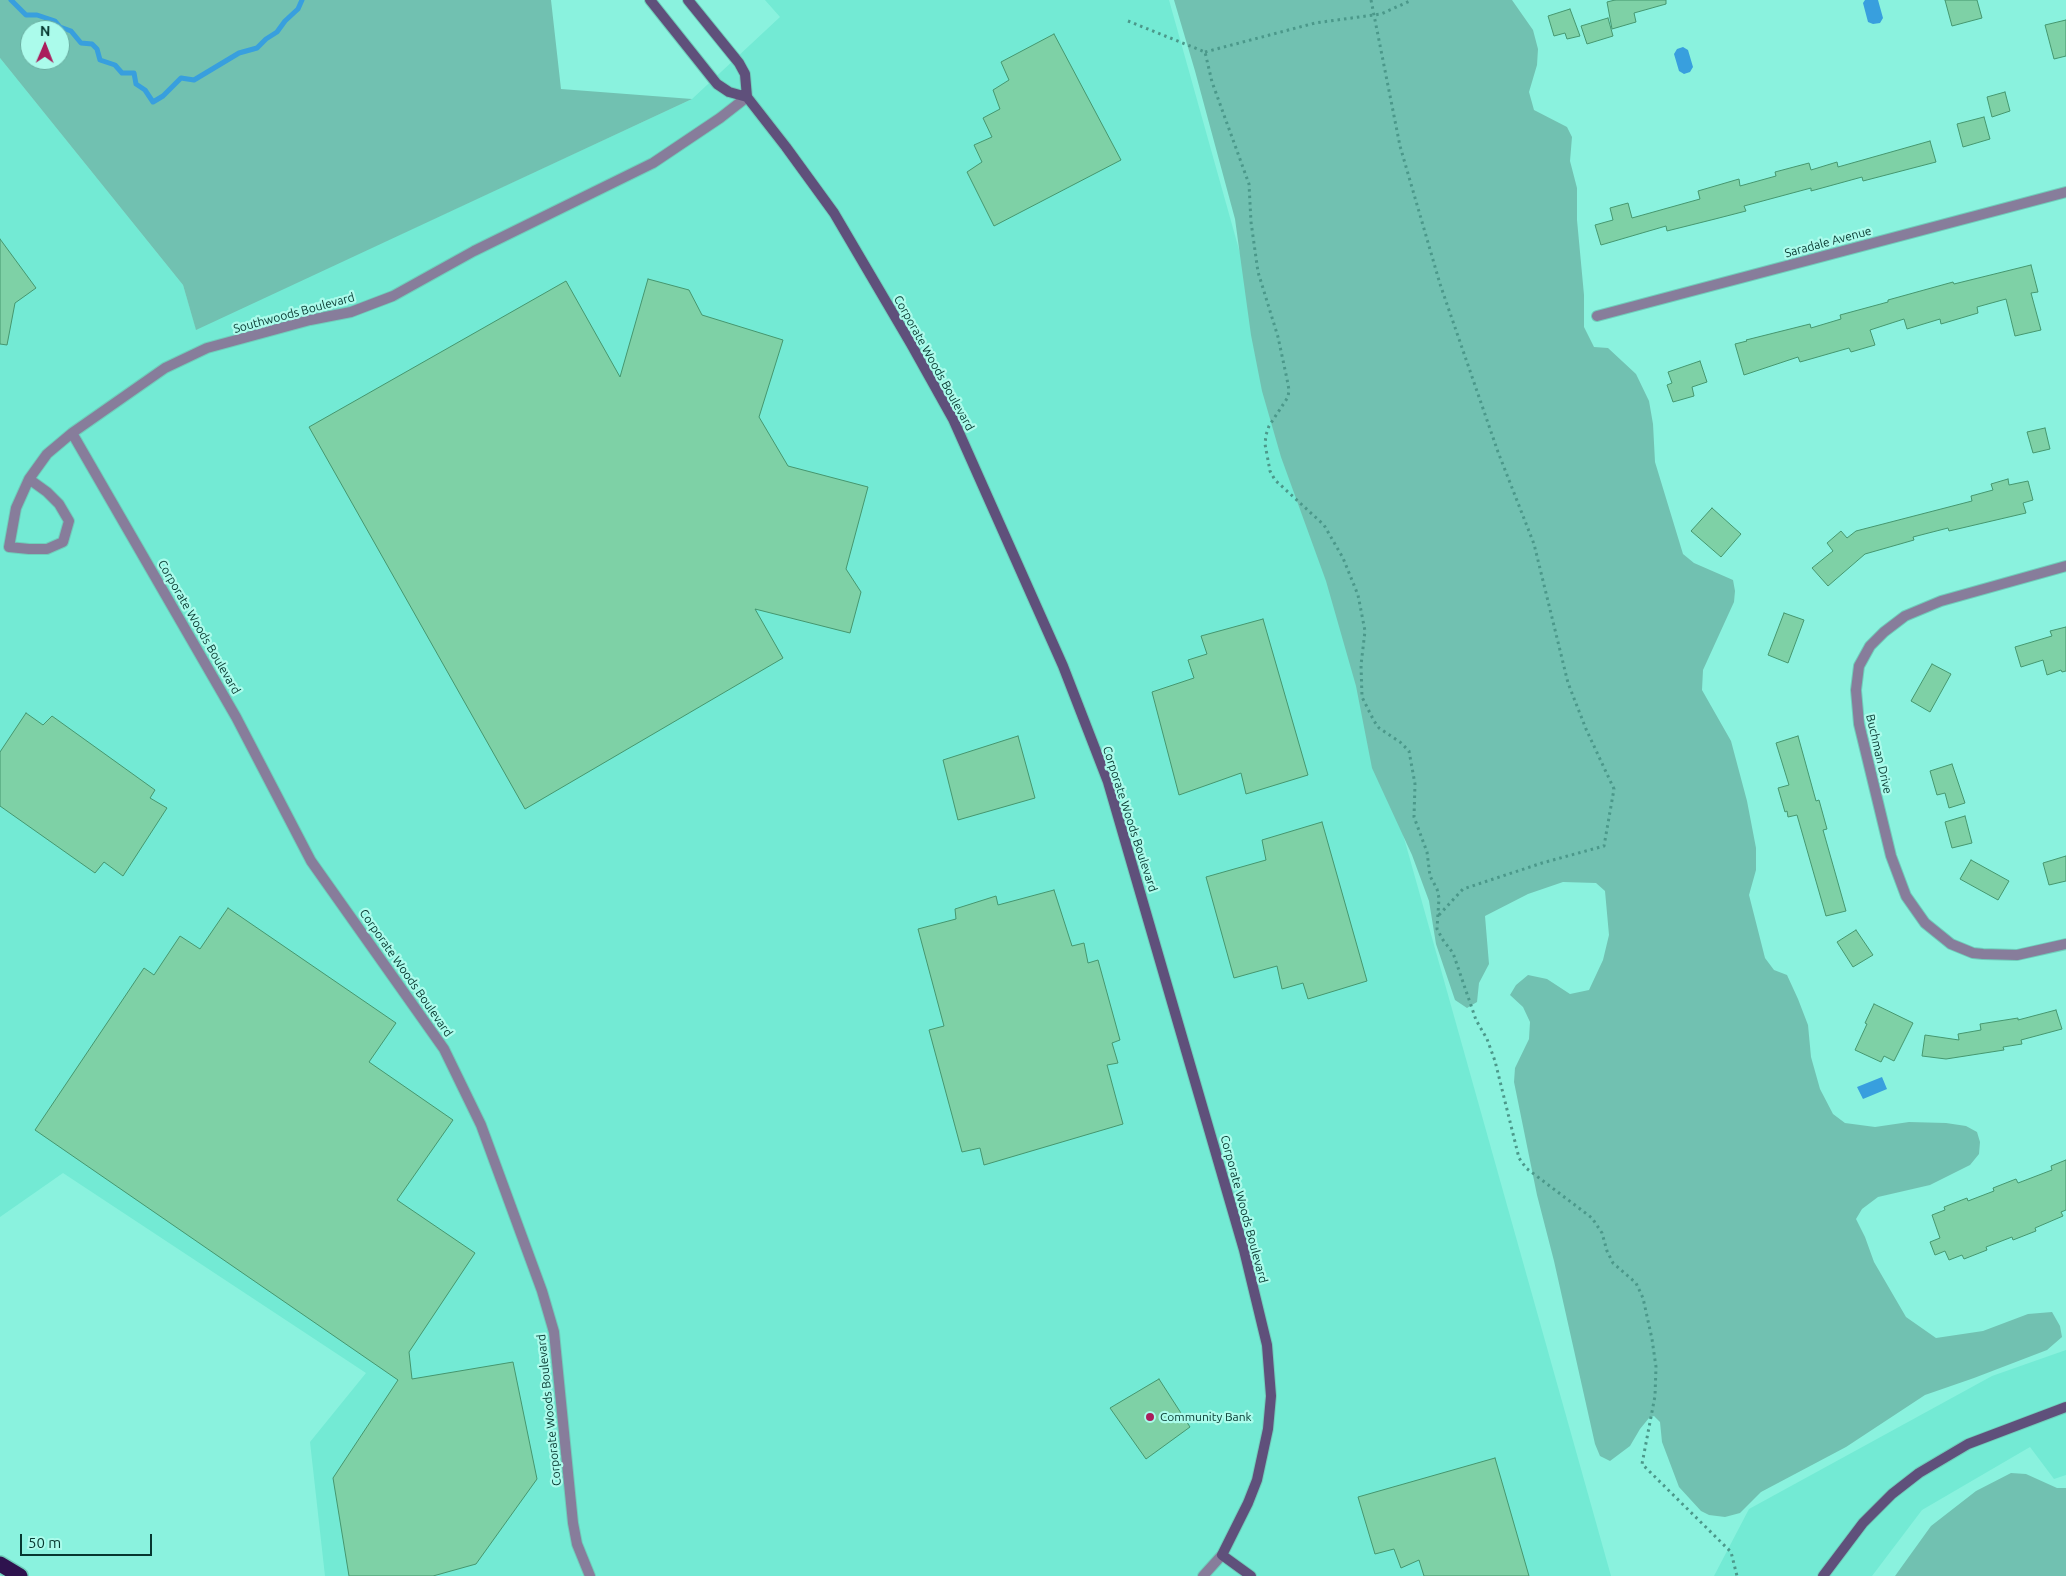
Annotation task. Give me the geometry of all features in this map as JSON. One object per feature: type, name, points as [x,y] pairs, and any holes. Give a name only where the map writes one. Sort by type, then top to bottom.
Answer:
[{"type":"highway","points":[[0,1564],[20,1576]]},
{"type":"street","points":[[650,0],[718,84],[729,92],[747,97],[745,74],[739,63],[688,0]]},
{"type":"street","name":"Southwoods Boulevard","points":[[29,479],[47,492],[59,504],[69,521],[63,542],[47,548],[9,547],[16,508],[29,479],[47,454],[72,433],[166,368],[207,348],[310,320],[351,312],[393,296],[465,256],[653,163],[720,118],[747,97]]},
{"type":"street","name":"Corporate Woods Boulevard","points":[[747,97],[834,213],[953,419],[1063,666],[1108,782],[1244,1250],[1267,1346],[1271,1396],[1268,1430],[1257,1480],[1248,1503],[1222,1555],[1203,1576]]},
{"type":"street","name":"Saradale Avenue","points":[[1597,316],[2066,192]]},
{"type":"street","name":"Corporate Woods Boulevard","points":[[72,433],[236,717],[311,861],[444,1049],[481,1125],[542,1291],[554,1332],[573,1523],[578,1544],[590,1576]]},
{"type":"street","name":"Buchman Drive","points":[[2066,566],[1941,601],[1905,616],[1884,632],[1870,646],[1860,666],[1856,690],[1860,732],[1891,856],[1906,896],[1925,923],[1951,944],[1973,953],[2017,955],[2066,944]]},
{"type":"street","points":[[1823,1576],[1876,1509],[1919,1473],[1968,1444],[2066,1407]]},
{"type":"street","points":[[1222,1555],[1252,1576]]},
{"type":"path","points":[[1371,0],[1400,146],[1440,284],[1498,452],[1534,544],[1568,683],[1586,730],[1614,789],[1604,846],[1542,863],[1463,889],[1438,916]]},
{"type":"path","points":[[1128,21],[1205,52],[1315,23],[1373,16],[1412,0]]},
{"type":"path","points":[[1205,52],[1212,82],[1249,184],[1251,222],[1258,272],[1278,337],[1288,379],[1288,397],[1266,436],[1267,460],[1276,480],[1324,525],[1344,558],[1358,595],[1365,631],[1361,665],[1362,697],[1379,728],[1400,742],[1409,751],[1415,784],[1414,817],[1427,852],[1430,876],[1439,898],[1437,929],[1453,953],[1476,1020],[1486,1038],[1495,1061],[1509,1113],[1512,1136],[1519,1158],[1526,1168],[1592,1218],[1602,1233],[1607,1251],[1614,1262],[1636,1283],[1643,1298],[1656,1367],[1656,1396],[1642,1464],[1731,1552],[1737,1576]]},
{"type":"shaded area","points":[[0,0],[551,0],[561,89],[692,99],[196,330],[183,285],[0,58]]},
{"type":"shaded area","points":[[765,0],[1169,0],[1611,1576],[325,1576],[310,1442],[366,1373],[63,1173],[0,1217],[0,58],[183,285],[196,329],[692,99],[780,17]]},
{"type":"shaded area","points":[[1174,0],[1512,0],[1533,30],[1538,49],[1537,65],[1529,92],[1534,110],[1567,127],[1572,137],[1570,161],[1577,188],[1577,220],[1584,295],[1584,327],[1594,347],[1608,348],[1636,374],[1649,401],[1653,424],[1655,462],[1683,554],[1694,563],[1733,580],[1734,602],[1703,670],[1702,690],[1731,741],[1747,801],[1756,848],[1756,870],[1749,895],[1765,958],[1774,970],[1787,975],[1798,999],[1808,1025],[1811,1057],[1820,1089],[1833,1114],[1845,1123],[1875,1127],[1909,1122],[1946,1123],[1966,1126],[1977,1132],[1980,1142],[1979,1154],[1970,1165],[1930,1185],[1878,1197],[1862,1209],[1856,1219],[1874,1262],[1906,1317],[1936,1338],[1983,1331],[2028,1314],[2052,1312],[2060,1326],[2062,1337],[2047,1350],[1925,1395],[1846,1447],[1761,1492],[1740,1513],[1725,1517],[1709,1515],[1701,1511],[1679,1487],[1662,1442],[1660,1422],[1654,1416],[1649,1418],[1640,1429],[1630,1446],[1610,1461],[1600,1456],[1595,1444],[1554,1261],[1537,1195],[1514,1082],[1515,1068],[1529,1039],[1530,1022],[1523,1007],[1510,995],[1516,985],[1528,975],[1547,979],[1570,994],[1589,990],[1603,960],[1609,935],[1605,891],[1596,883],[1563,882],[1528,894],[1485,916],[1489,964],[1479,983],[1477,1002],[1467,1008],[1455,1000],[1436,944],[1429,901],[1412,855],[1372,768],[1356,686],[1326,581],[1281,457],[1262,391],[1251,335],[1235,219]]},
{"type":"shaded area","points":[[1865,0],[1878,0],[1883,18],[1880,23],[1873,24],[1868,22],[1863,3]]},
{"type":"shaded area","points":[[1683,47],[1688,50],[1693,67],[1690,72],[1684,74],[1679,71],[1674,54],[1677,49]]},
{"type":"shaded area","points":[[1882,1077],[1887,1089],[1863,1099],[1857,1087]]},
{"type":"shaded area","points":[[2066,1350],[2066,1475],[2054,1479],[2030,1447],[1922,1510],[1872,1576],[1714,1576],[1749,1509],[1992,1376]]},
{"type":"shaded area","points":[[2011,1473],[2026,1474],[2057,1488],[2066,1488],[2066,1576],[1895,1576],[1931,1526],[1976,1491]]},
{"type":"building","points":[[1615,0],[1666,0],[1666,4],[1634,13],[1636,22],[1612,29],[1607,2]]},
{"type":"building","points":[[1945,0],[1977,0],[1982,18],[1952,26]]},
{"type":"building","points":[[1570,9],[1580,36],[1567,39],[1565,33],[1554,36],[1548,16]]},
{"type":"building","points":[[1608,18],[1613,36],[1587,44],[1581,26]]},
{"type":"building","points":[[2066,20],[2066,56],[2054,59],[2045,25]]},
{"type":"building","points":[[1054,34],[1121,160],[994,226],[967,172],[982,162],[974,145],[992,137],[983,118],[1000,109],[993,90],[1009,80],[1001,62]]},
{"type":"building","points":[[2005,92],[2010,111],[1992,117],[1987,97]]},
{"type":"building","points":[[1984,117],[1990,139],[1963,147],[1957,124]]},
{"type":"building","points":[[1930,141],[1936,162],[1863,181],[1862,177],[1811,191],[1811,188],[1744,206],[1746,211],[1715,219],[1667,231],[1666,226],[1601,245],[1595,225],[1613,220],[1610,208],[1628,203],[1632,218],[1700,199],[1698,191],[1739,179],[1740,186],[1776,176],[1775,172],[1809,163],[1811,170],[1837,162],[1838,167]]},
{"type":"building","points":[[0,239],[36,288],[15,303],[7,345],[0,344]]},
{"type":"building","points":[[2031,265],[2038,292],[2031,293],[2041,330],[2015,336],[2006,299],[1977,307],[1978,313],[1941,324],[1940,319],[1907,329],[1904,319],[1870,330],[1875,345],[1851,352],[1849,348],[1800,362],[1798,357],[1744,375],[1735,344],[1810,324],[1811,328],[1841,319],[1840,315],[1888,302],[1888,300],[1953,282],[1954,284]]},
{"type":"building","points":[[648,279],[689,290],[702,315],[783,340],[759,417],[788,466],[868,487],[846,569],[861,592],[850,633],[755,609],[783,658],[525,809],[309,427],[566,281],[620,377]]},
{"type":"building","points":[[1700,361],[1707,382],[1692,387],[1694,396],[1673,402],[1667,385],[1672,383],[1668,372]]},
{"type":"building","points":[[2045,428],[2050,449],[2033,453],[2027,432]]},
{"type":"building","points":[[2008,479],[2009,485],[2028,481],[2033,500],[2023,503],[2026,513],[1949,531],[1948,528],[1913,537],[1914,540],[1865,554],[1828,586],[1812,568],[1833,551],[1827,543],[1841,531],[1847,538],[1856,531],[1972,501],[1971,496],[1993,490],[1991,484]]},
{"type":"building","points":[[1712,508],[1741,534],[1721,557],[1691,531]]},
{"type":"building","points":[[1784,613],[1804,620],[1788,663],[1768,655]]},
{"type":"building","points":[[1263,619],[1308,775],[1246,794],[1241,773],[1179,795],[1152,692],[1194,678],[1188,660],[1207,654],[1201,636]]},
{"type":"building","points":[[2066,627],[2066,671],[2062,672],[2061,670],[2047,675],[2043,660],[2021,667],[2015,647],[2052,636],[2050,631]]},
{"type":"building","points":[[1932,664],[1951,674],[1930,712],[1911,701]]},
{"type":"building","points":[[26,713],[43,725],[52,716],[155,790],[150,798],[167,808],[123,876],[104,862],[95,873],[0,806],[0,752]]},
{"type":"building","points":[[1018,736],[1035,798],[958,820],[943,760]]},
{"type":"building","points":[[1798,736],[1816,801],[1819,800],[1827,829],[1823,830],[1846,911],[1826,916],[1797,815],[1788,817],[1778,788],[1789,785],[1776,743]]},
{"type":"building","points":[[1952,764],[1965,803],[1949,808],[1945,793],[1937,795],[1930,771]]},
{"type":"building","points":[[1965,816],[1972,843],[1952,848],[1945,822]]},
{"type":"building","points":[[1322,822],[1367,981],[1308,999],[1303,983],[1282,989],[1277,966],[1234,978],[1206,877],[1266,860],[1262,840]]},
{"type":"building","points":[[2066,856],[2066,881],[2049,885],[2043,863]]},
{"type":"building","points":[[1971,860],[2009,881],[1998,900],[1960,879]]},
{"type":"building","points":[[1054,890],[1072,946],[1084,943],[1088,963],[1098,960],[1120,1040],[1112,1043],[1118,1063],[1107,1065],[1123,1124],[984,1165],[980,1148],[962,1152],[929,1030],[944,1026],[918,929],[956,919],[955,909],[996,896],[998,905]]},
{"type":"building","points":[[228,908],[396,1023],[369,1062],[453,1120],[397,1200],[475,1253],[409,1352],[412,1379],[513,1362],[537,1479],[476,1564],[433,1576],[349,1576],[333,1478],[398,1380],[35,1130],[144,968],[154,975],[180,936],[200,949]]},
{"type":"building","points":[[1856,930],[1873,955],[1853,967],[1837,942]]},
{"type":"building","points":[[1874,1004],[1913,1023],[1894,1061],[1884,1056],[1881,1062],[1855,1050]]},
{"type":"building","points":[[2056,1010],[2062,1029],[2021,1040],[2022,1044],[2003,1047],[2004,1050],[1946,1059],[1922,1056],[1925,1035],[1959,1040],[1958,1034],[1981,1030],[1980,1024],[2018,1018],[2018,1020]]},
{"type":"building","points":[[2066,1160],[2066,1210],[2061,1212],[2063,1216],[2035,1228],[2036,1231],[2013,1240],[2012,1237],[1986,1247],[1987,1250],[1964,1259],[1962,1255],[1949,1260],[1945,1251],[1935,1255],[1930,1242],[1940,1238],[1932,1215],[1945,1210],[1944,1207],[1967,1198],[1968,1201],[1994,1191],[1993,1188],[2016,1179],[2018,1183],[2052,1170],[2051,1166]]},
{"type":"building","name":"Community Bank","points":[[1159,1379],[1190,1427],[1146,1459],[1110,1408]]},
{"type":"building","points":[[1495,1458],[1529,1576],[1424,1576],[1419,1560],[1401,1568],[1394,1549],[1375,1554],[1358,1497]]},
{"type":"waterway","points":[[11,0],[26,15],[37,15],[55,21],[60,27],[71,31],[81,43],[92,44],[97,49],[100,60],[115,65],[122,73],[134,73],[136,84],[145,90],[153,102],[163,96],[181,78],[194,80],[239,53],[257,48],[277,32],[285,21],[298,9],[302,0]]},
{"type":"place","name":"Community Bank","points":[[1150,1417]]}]
